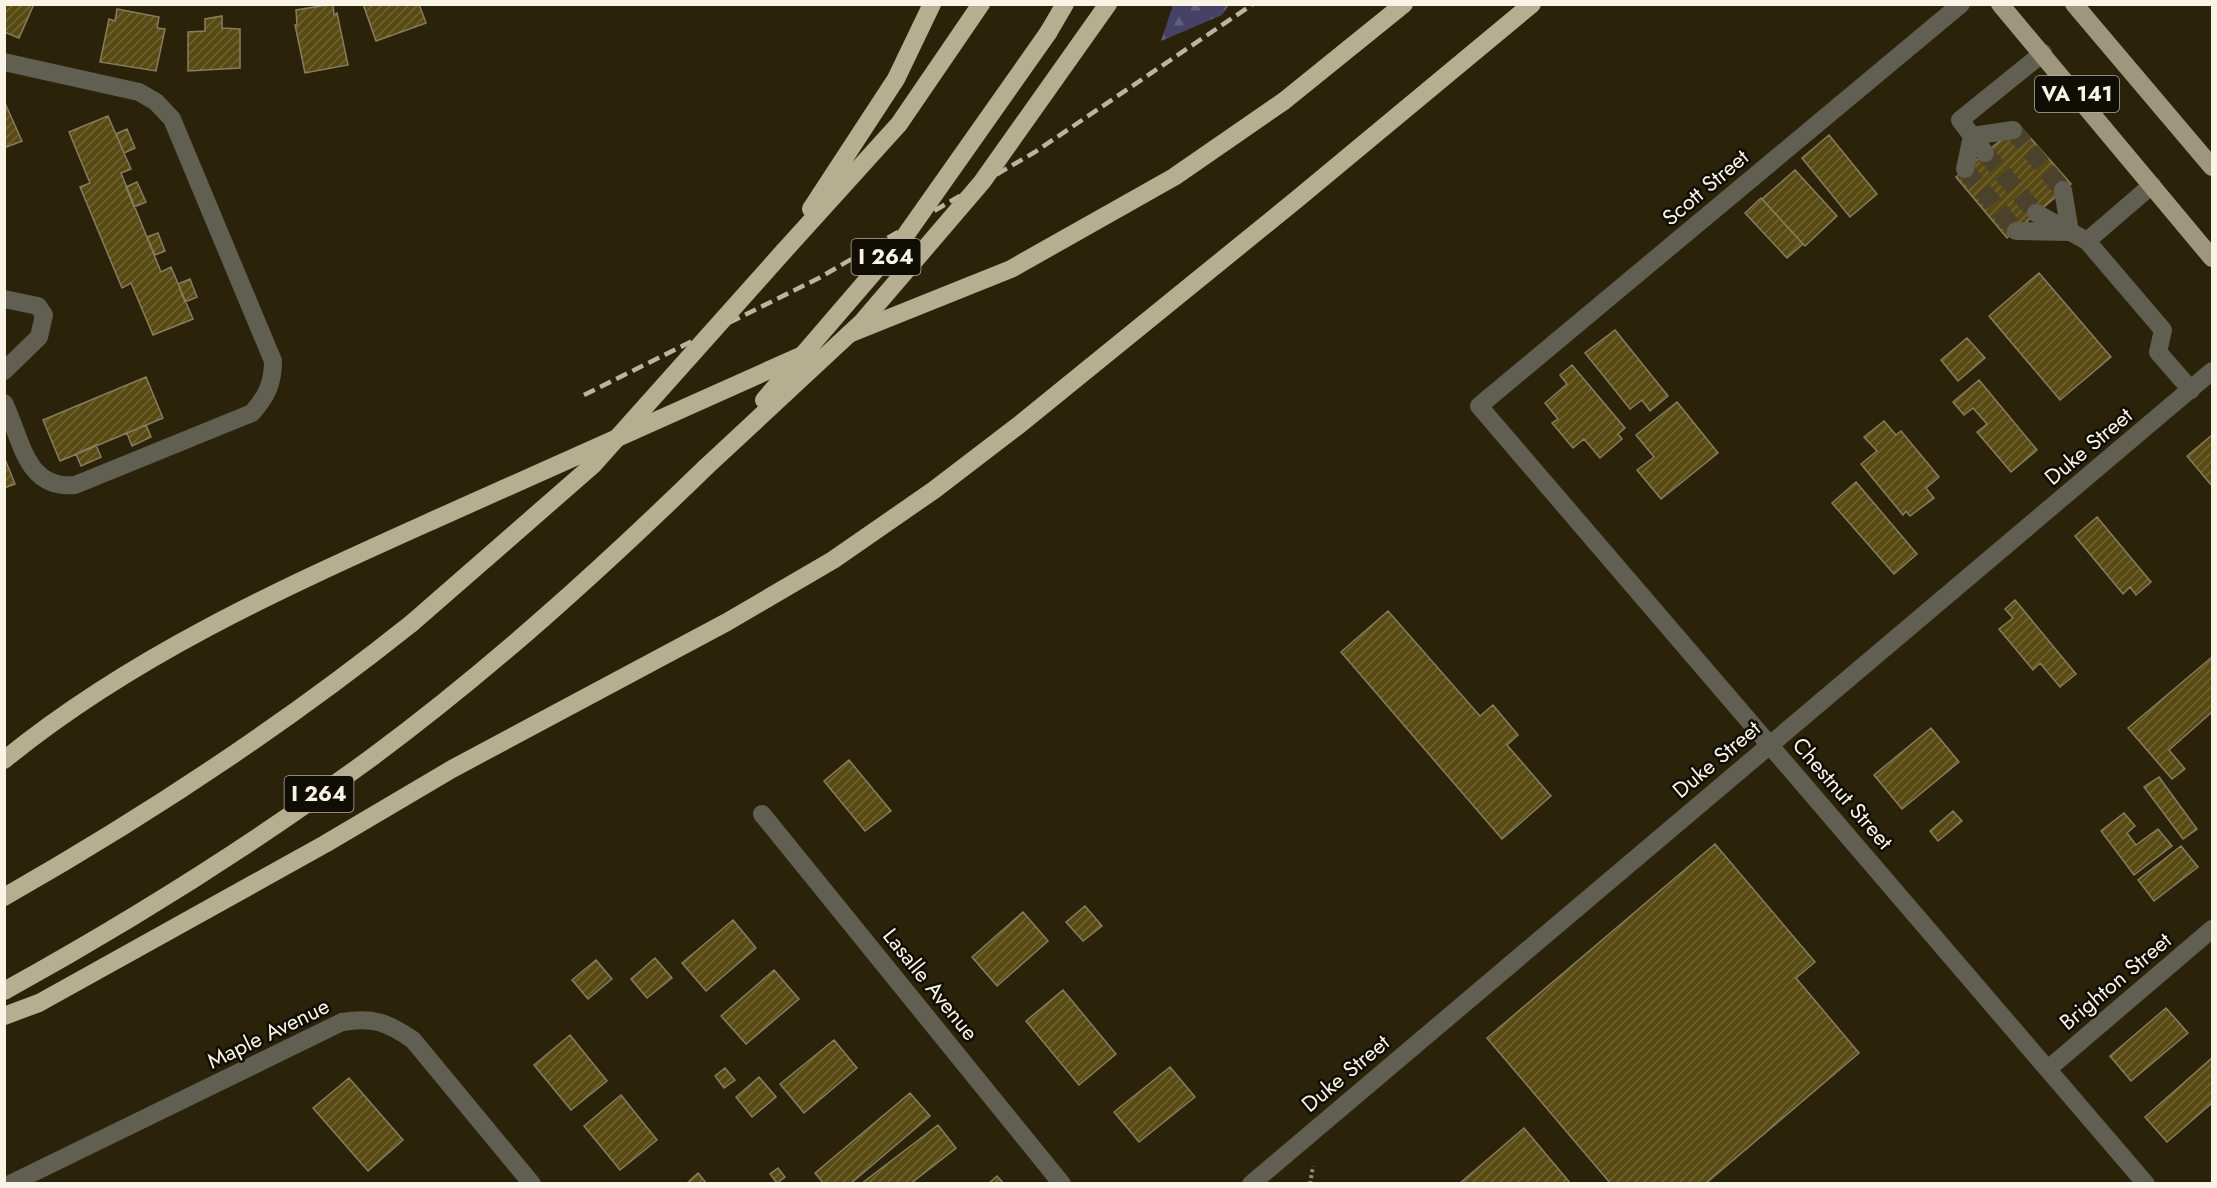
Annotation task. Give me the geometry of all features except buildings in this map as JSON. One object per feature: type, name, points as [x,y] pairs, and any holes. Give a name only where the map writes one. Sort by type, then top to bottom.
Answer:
[{"type":"highway","points":[[784,251],[896,79],[932,4]]},
{"type":"highway","points":[[4,897],[92,847],[225,763],[353,670],[412,623],[593,465],[899,124],[981,4]]},
{"type":"highway","name":"I 264","points":[[4,991],[223,860],[371,758],[483,670],[608,562],[706,467],[905,236],[1048,33],[1065,4]]},
{"type":"highway","points":[[706,467],[862,322],[982,182],[1108,4]]},
{"type":"highway","points":[[4,760],[93,694],[161,652],[283,588],[877,322],[1011,269],[1059,244],[1174,177],[1284,101],[1404,4]]},
{"type":"highway","points":[[4,1016],[39,1003],[325,844],[452,769],[727,622],[833,560],[934,490],[1019,425],[1532,4]]},
{"type":"main road","name":"VA 141","points":[[2000,4],[2212,258]]},
{"type":"main road","name":"VA 141","points":[[2074,4],[2212,167]]},
{"type":"street","name":"Scott Street","points":[[1479,406],[1961,4]]},
{"type":"street","points":[[1985,153],[1960,120],[2043,53]]},
{"type":"street","points":[[4,62],[139,92],[156,102],[172,119],[273,361],[273,377],[266,397],[252,412],[75,485],[58,487],[45,482],[33,470],[4,403]]},
{"type":"street","points":[[1972,136],[2013,130]]},
{"type":"street","points":[[1965,169],[1972,136]]},
{"type":"street","points":[[2087,241],[2152,185]]},
{"type":"street","points":[[2063,190],[2070,232]]},
{"type":"street","points":[[2036,213],[2087,241],[2163,330],[2158,352],[2191,390]]},
{"type":"street","points":[[2016,231],[2070,232]]},
{"type":"street","points":[[4,299],[38,306],[44,315],[39,337],[4,371]]},
{"type":"street","name":"Duke Street","points":[[1251,1184],[2212,371]]},
{"type":"street","name":"Chestnut Street","points":[[1479,406],[2146,1184]]},
{"type":"street","name":"Lasalle Avenue","points":[[762,814],[1062,1184]]},
{"type":"street","name":"Brighton Street","points":[[2048,1069],[2212,929]]},
{"type":"street","name":"Maple Avenue","points":[[10,1184],[342,1022],[366,1018],[393,1026],[413,1040],[532,1184]]},
{"type":"green space","points":[[1173,4],[1229,5],[1222,15],[1161,41]]},
{"type":"tunnel","points":[[2013,130],[2063,190]]},
{"type":"tunnel","points":[[1985,153],[2036,213]]},
{"type":"tunnel","points":[[1965,169],[2016,231]]},
{"type":"railway","points":[[584,395],[819,278],[1035,152],[1253,4]]}]
